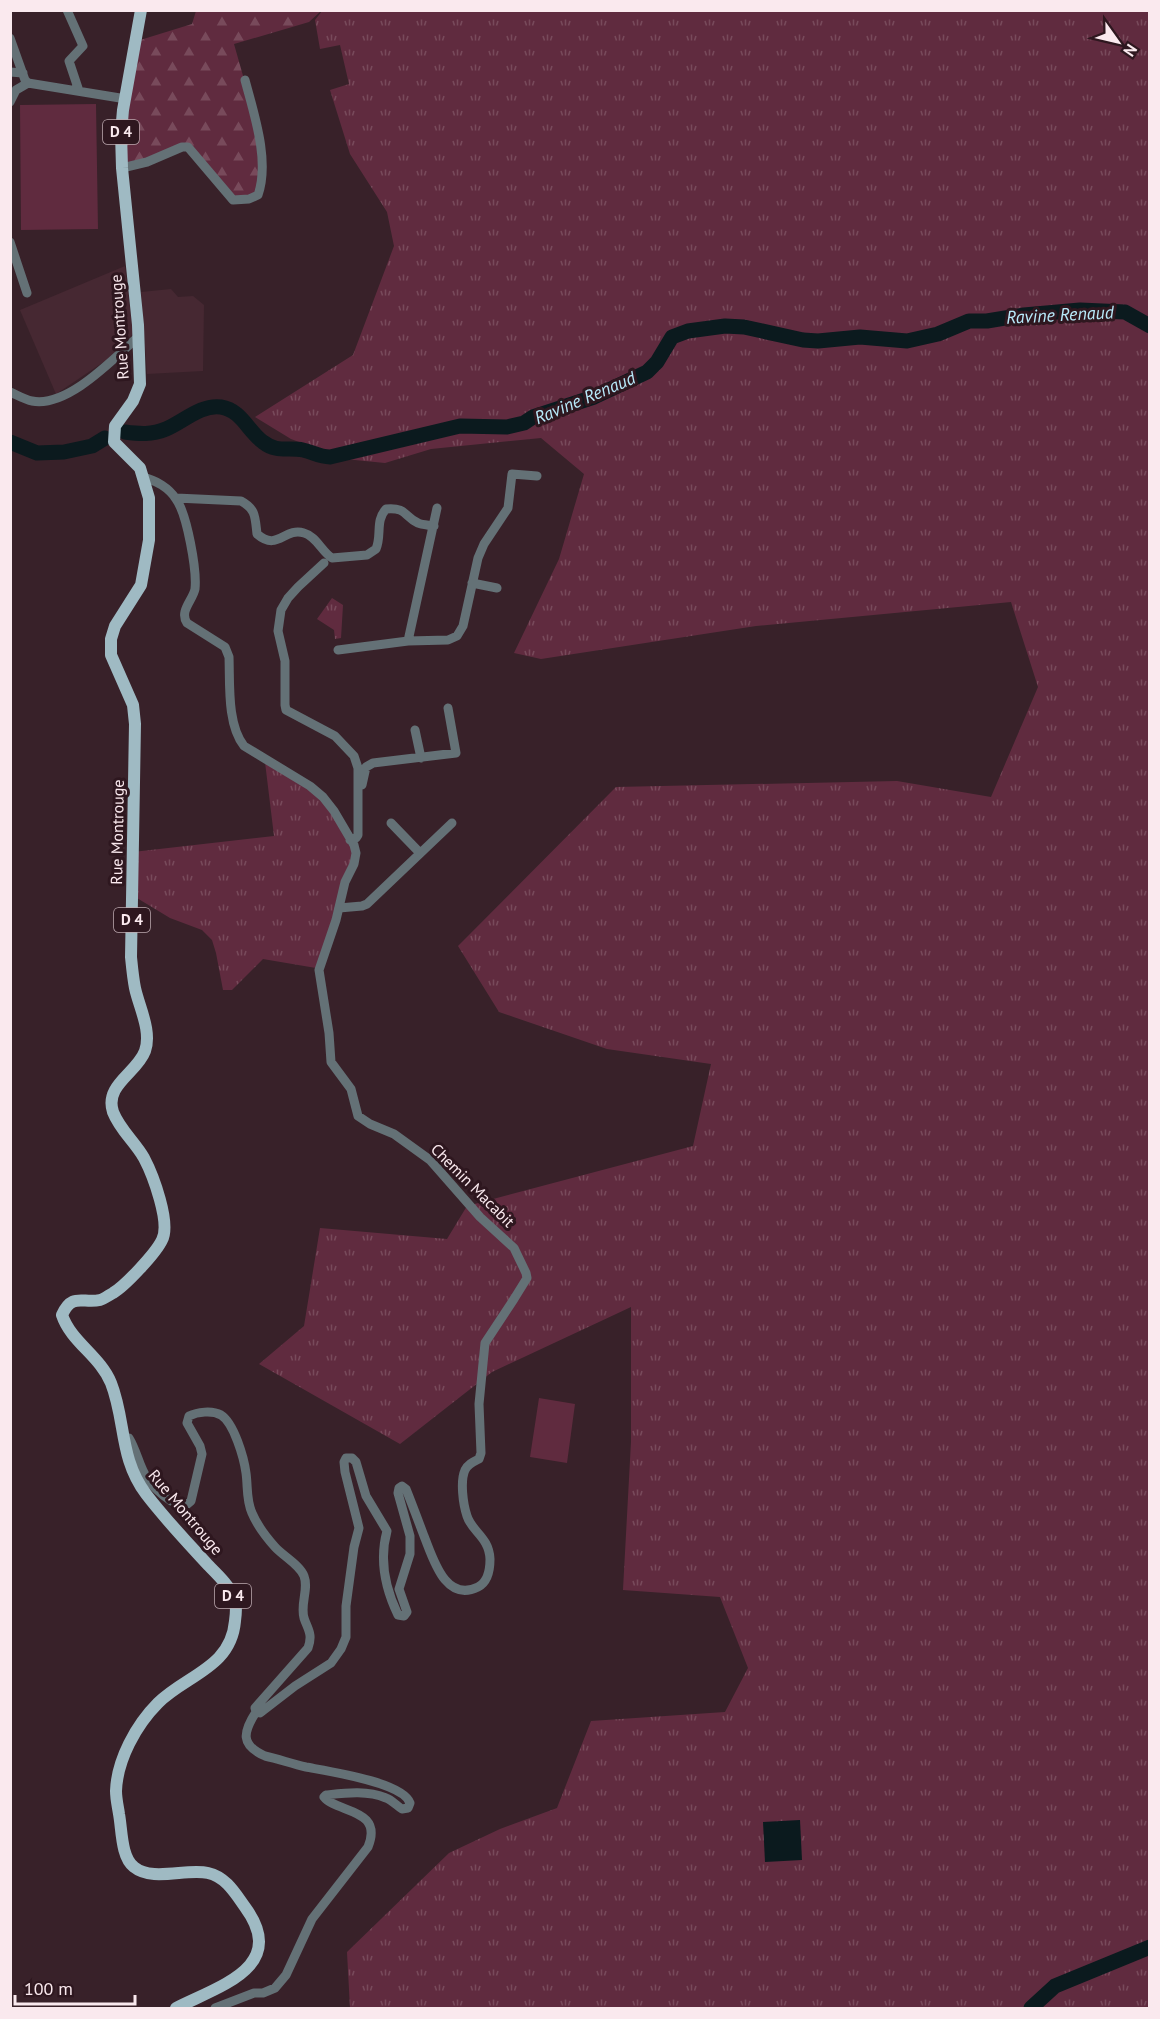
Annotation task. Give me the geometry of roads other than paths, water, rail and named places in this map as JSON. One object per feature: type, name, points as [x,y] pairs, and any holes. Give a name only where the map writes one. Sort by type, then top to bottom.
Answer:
[{"type":"main road","name":"Rue Montrouge","points":[[141,10],[121,133],[122,168],[136,292],[140,384],[134,401],[115,426],[114,442],[140,468],[148,490],[149,540],[141,585],[115,626],[111,639],[111,655],[133,705],[135,724],[131,957],[135,989],[147,1035],[146,1049],[140,1060],[115,1087],[112,1110],[143,1157],[150,1172],[165,1219],[165,1233],[156,1251],[115,1292],[100,1300],[84,1299],[71,1302],[62,1315],[72,1334],[106,1372],[112,1385],[126,1457],[145,1493],[234,1597],[236,1612],[231,1642],[219,1660],[172,1692],[147,1715],[129,1746],[117,1778],[116,1794],[127,1859],[135,1868],[148,1874],[207,1872],[220,1878],[231,1887],[253,1918],[259,1933],[259,1947],[253,1962],[243,1974],[176,2008]]},
{"type":"street","points":[[67,10],[83,45],[69,61],[79,91]]},
{"type":"street","points":[[10,38],[28,83]]},
{"type":"street","points":[[10,72],[23,73]]},
{"type":"street","points":[[122,168],[147,162],[182,147],[188,147],[233,200],[249,199],[258,195],[262,183],[262,156],[245,80]]},
{"type":"street","points":[[10,102],[16,90],[28,83],[120,98],[126,97]]},
{"type":"street","points":[[10,242],[27,293]]},
{"type":"street","points":[[10,392],[34,402],[57,398],[86,382],[109,365],[138,337]]},
{"type":"street","points":[[338,650],[408,641],[448,640],[457,636],[463,626],[478,558],[484,544],[508,508],[512,474],[537,476]]},
{"type":"street","points":[[142,477],[149,478],[168,489],[176,498],[241,501],[250,506],[255,516],[257,534],[265,540],[271,542],[295,532],[302,532],[309,534],[333,558],[367,555],[376,549],[378,524],[381,514],[386,509],[395,508],[406,512],[417,523],[434,525]]},
{"type":"street","name":"Chemin Macabit","points":[[176,498],[180,504],[194,557],[194,591],[185,608],[184,619],[225,647],[228,657],[233,723],[237,738],[244,746],[310,786],[323,797],[334,811],[356,853],[319,970],[331,1062],[351,1089],[358,1116],[394,1134],[430,1160],[480,1216],[514,1248],[527,1278],[485,1343],[479,1404],[481,1454],[479,1459],[469,1464],[463,1481],[467,1517],[486,1542],[490,1558],[489,1574],[481,1586],[468,1590],[459,1590],[445,1581],[436,1569],[406,1489],[402,1486],[398,1493],[410,1536],[410,1554],[399,1589],[407,1612],[404,1616],[398,1615],[384,1574],[384,1544],[387,1531],[366,1496],[356,1462],[352,1458],[346,1458],[345,1472],[359,1528],[347,1594],[344,1643],[331,1663],[295,1686],[260,1713],[256,1712]]},
{"type":"street","points":[[408,641],[437,508]]},
{"type":"street","name":"Chemin Macabit","points":[[324,563],[288,598],[281,610],[278,631],[285,661],[286,710],[293,716],[335,736],[354,756],[358,768],[358,835],[350,840]]},
{"type":"street","points":[[472,583],[497,588]]},
{"type":"street","points":[[358,792],[366,767],[369,765],[456,753],[448,708]]},
{"type":"street","points":[[415,730],[421,758]]},
{"type":"street","points":[[392,823],[420,853]]},
{"type":"street","points":[[339,908],[367,904],[452,823]]},
{"type":"street","points":[[124,1439],[129,1438],[147,1479],[173,1503],[185,1506],[191,1501],[202,1454],[187,1423],[189,1416],[195,1413],[212,1412],[220,1414],[226,1420],[237,1441],[246,1472],[247,1502],[253,1517],[275,1547],[304,1574],[306,1583],[304,1617],[311,1640],[308,1648],[255,1708],[256,1712],[245,1734],[247,1743],[255,1751],[303,1766],[392,1788],[410,1803],[408,1808],[402,1809],[388,1798],[374,1794],[345,1792],[324,1797],[326,1800],[349,1808],[365,1819],[371,1830],[368,1847],[312,1919],[286,1975],[275,1988],[263,1993],[254,1993],[215,2008]]},
{"type":"waterway","name":"Ravine Renaud","points":[[125,432],[140,434],[156,432],[206,408],[221,407],[234,412],[268,445],[278,449],[303,450],[330,457],[460,426],[507,427],[524,423],[533,417],[594,397],[647,372],[657,362],[672,337],[688,331],[725,326],[744,327],[803,340],[860,337],[907,341],[938,334],[969,321],[1080,310],[1125,312],[1150,326]]},
{"type":"waterway","name":"Ravine Renaud","points":[[10,442],[37,453],[64,452],[92,446],[105,438]]},
{"type":"waterway","points":[[1031,2008],[1055,1986],[1150,1947]]}]
